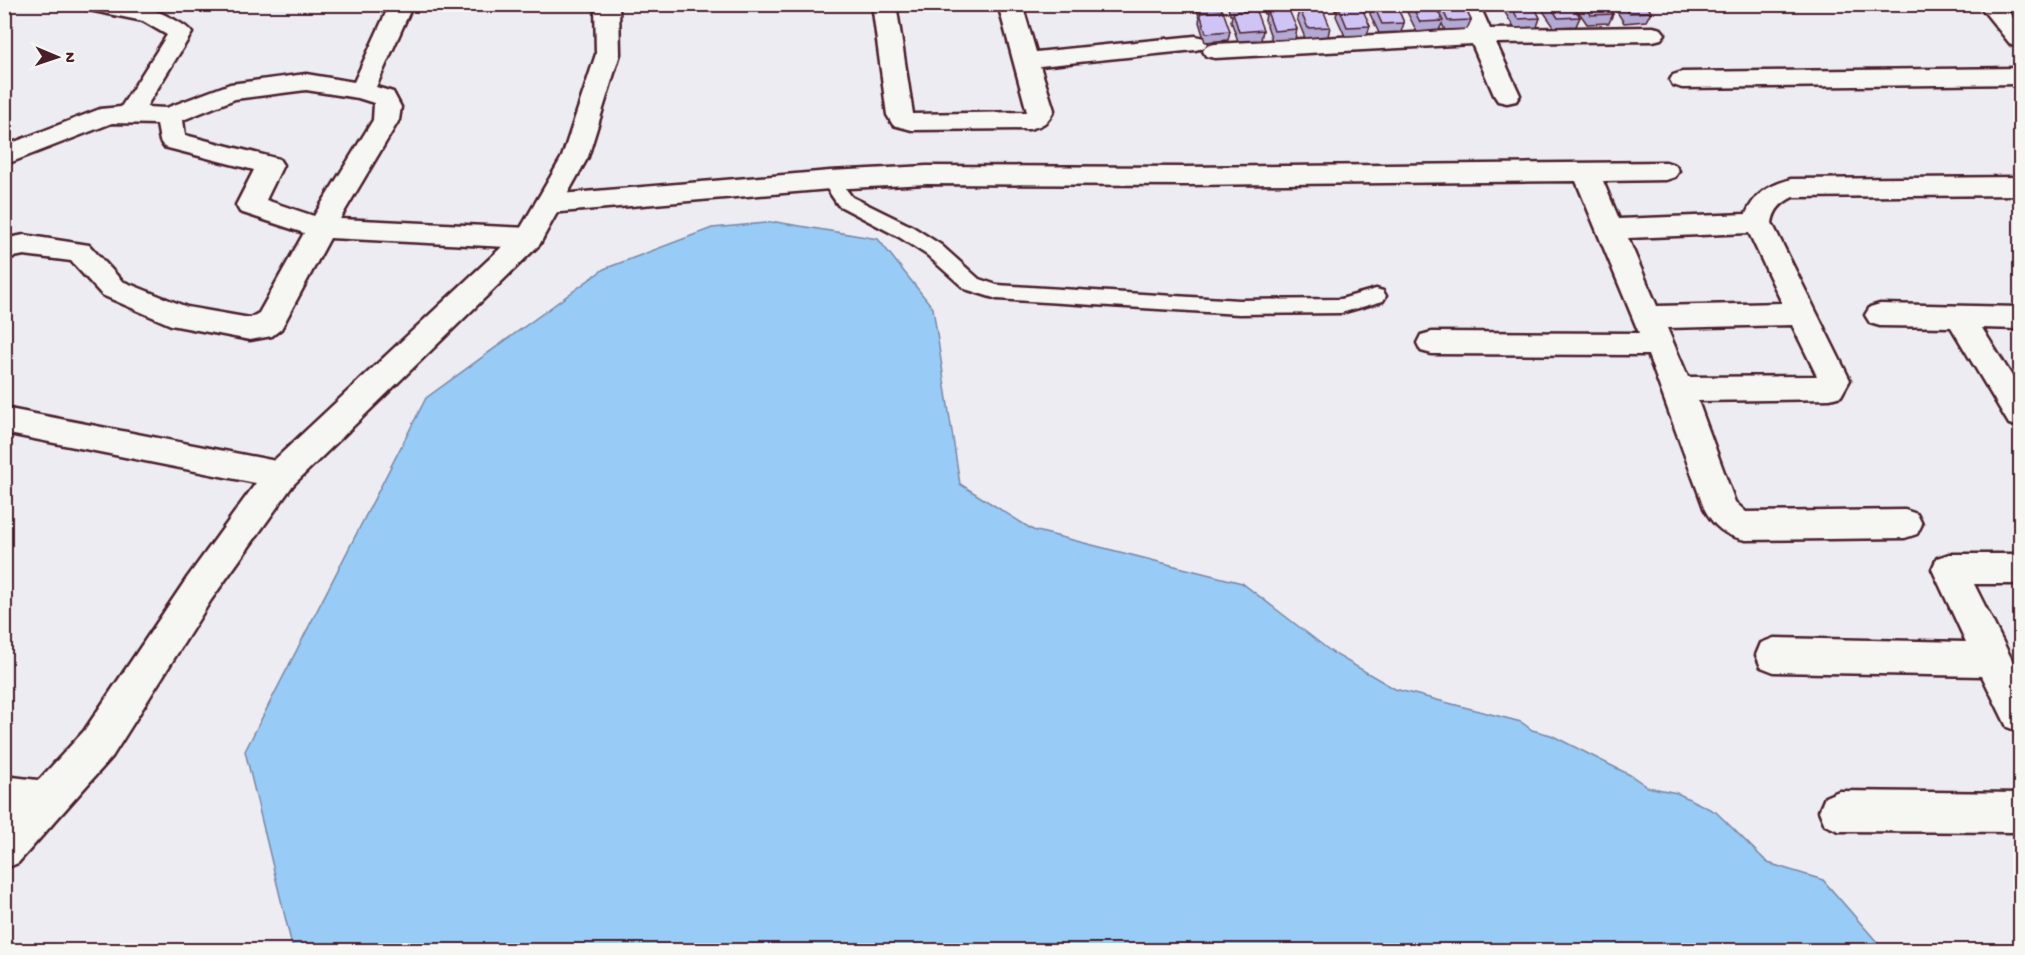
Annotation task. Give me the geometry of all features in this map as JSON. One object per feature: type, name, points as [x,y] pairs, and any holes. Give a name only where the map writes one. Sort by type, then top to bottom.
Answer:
[{"type":"street","points":[[92,4],[150,15],[180,33],[129,115]]},
{"type":"street","points":[[362,90],[402,4]]},
{"type":"street","points":[[4,849],[98,744],[199,589],[281,475],[529,238],[575,157],[608,54],[607,4]]},
{"type":"street","points":[[884,4],[900,115],[907,121],[1029,121],[1038,117],[1041,110],[1010,4]]},
{"type":"street","points":[[1467,4],[1506,95]]},
{"type":"street","points":[[1989,4],[2020,40]]},
{"type":"street","points":[[1026,60],[1205,47],[1480,36],[1653,34]]},
{"type":"street","points":[[1682,80],[2020,76]]},
{"type":"street","points":[[4,156],[109,115],[169,116],[230,92],[306,81],[362,90],[384,98],[388,107],[386,120],[321,228],[270,321],[261,328],[250,329],[182,317],[112,288],[79,252],[24,245],[4,249]]},
{"type":"street","points":[[169,116],[172,141],[270,165],[250,205],[321,228],[529,238]]},
{"type":"street","points":[[549,204],[830,180],[927,175],[1666,171]]},
{"type":"street","points":[[1586,173],[1654,331],[1722,508],[1728,518],[1736,525],[1746,526],[1905,524]]},
{"type":"street","points":[[1678,390],[1830,387],[1834,380],[1758,223],[1759,213],[1771,197],[1791,189],[2020,186]]},
{"type":"street","points":[[1609,229],[1758,223]]},
{"type":"street","points":[[1432,343],[1654,331],[1802,314]]},
{"type":"street","points":[[1880,315],[2020,318]]},
{"type":"street","points":[[1959,316],[2020,415]]},
{"type":"street","points":[[4,420],[281,475]]},
{"type":"street","points":[[2020,569],[1949,569],[2020,714]]},
{"type":"street","points":[[1774,655],[1993,659]]},
{"type":"street","points":[[4,795],[46,800]]},
{"type":"street","points":[[1839,811],[2020,813]]},
{"type":"lane","points":[[830,180],[845,201],[906,232],[934,250],[972,284],[997,292],[1250,307],[1341,306],[1376,296]]},
{"type":"water","points":[[776,222],[878,239],[933,308],[960,484],[1033,530],[1242,583],[1333,653],[1395,689],[1521,722],[1532,730],[1551,735],[1630,775],[1648,787],[1677,793],[1716,812],[1768,863],[1823,880],[1884,950],[293,950],[245,751],[426,398],[604,269],[712,228]]},
{"type":"building","points":[[1199,4],[1222,4],[1223,5],[1200,7]]},
{"type":"building","points":[[1232,4],[1255,4],[1255,5],[1232,6]]},
{"type":"building","points":[[1373,4],[1396,4],[1404,23],[1382,24]]},
{"type":"building","points":[[1411,4],[1434,4],[1443,21],[1420,22]]},
{"type":"building","points":[[1440,4],[1463,4],[1471,20],[1448,21]]},
{"type":"building","points":[[1510,4],[1533,4],[1540,18],[1518,19]]},
{"type":"building","points":[[1549,4],[1572,4],[1580,17],[1558,18]]},
{"type":"building","points":[[1584,4],[1607,4],[1613,14],[1591,15]]},
{"type":"building","points":[[1623,4],[1646,4],[1651,12],[1629,13]]},
{"type":"building","points":[[1361,6],[1370,26],[1347,27],[1339,7]]},
{"type":"building","points":[[1322,7],[1330,27],[1308,28],[1299,8]]},
{"type":"building","points":[[1289,10],[1297,29],[1274,31],[1267,11]]},
{"type":"building","points":[[1223,11],[1230,31],[1206,33],[1200,13]]},
{"type":"building","points":[[1256,11],[1263,30],[1239,32],[1233,12]]}]
